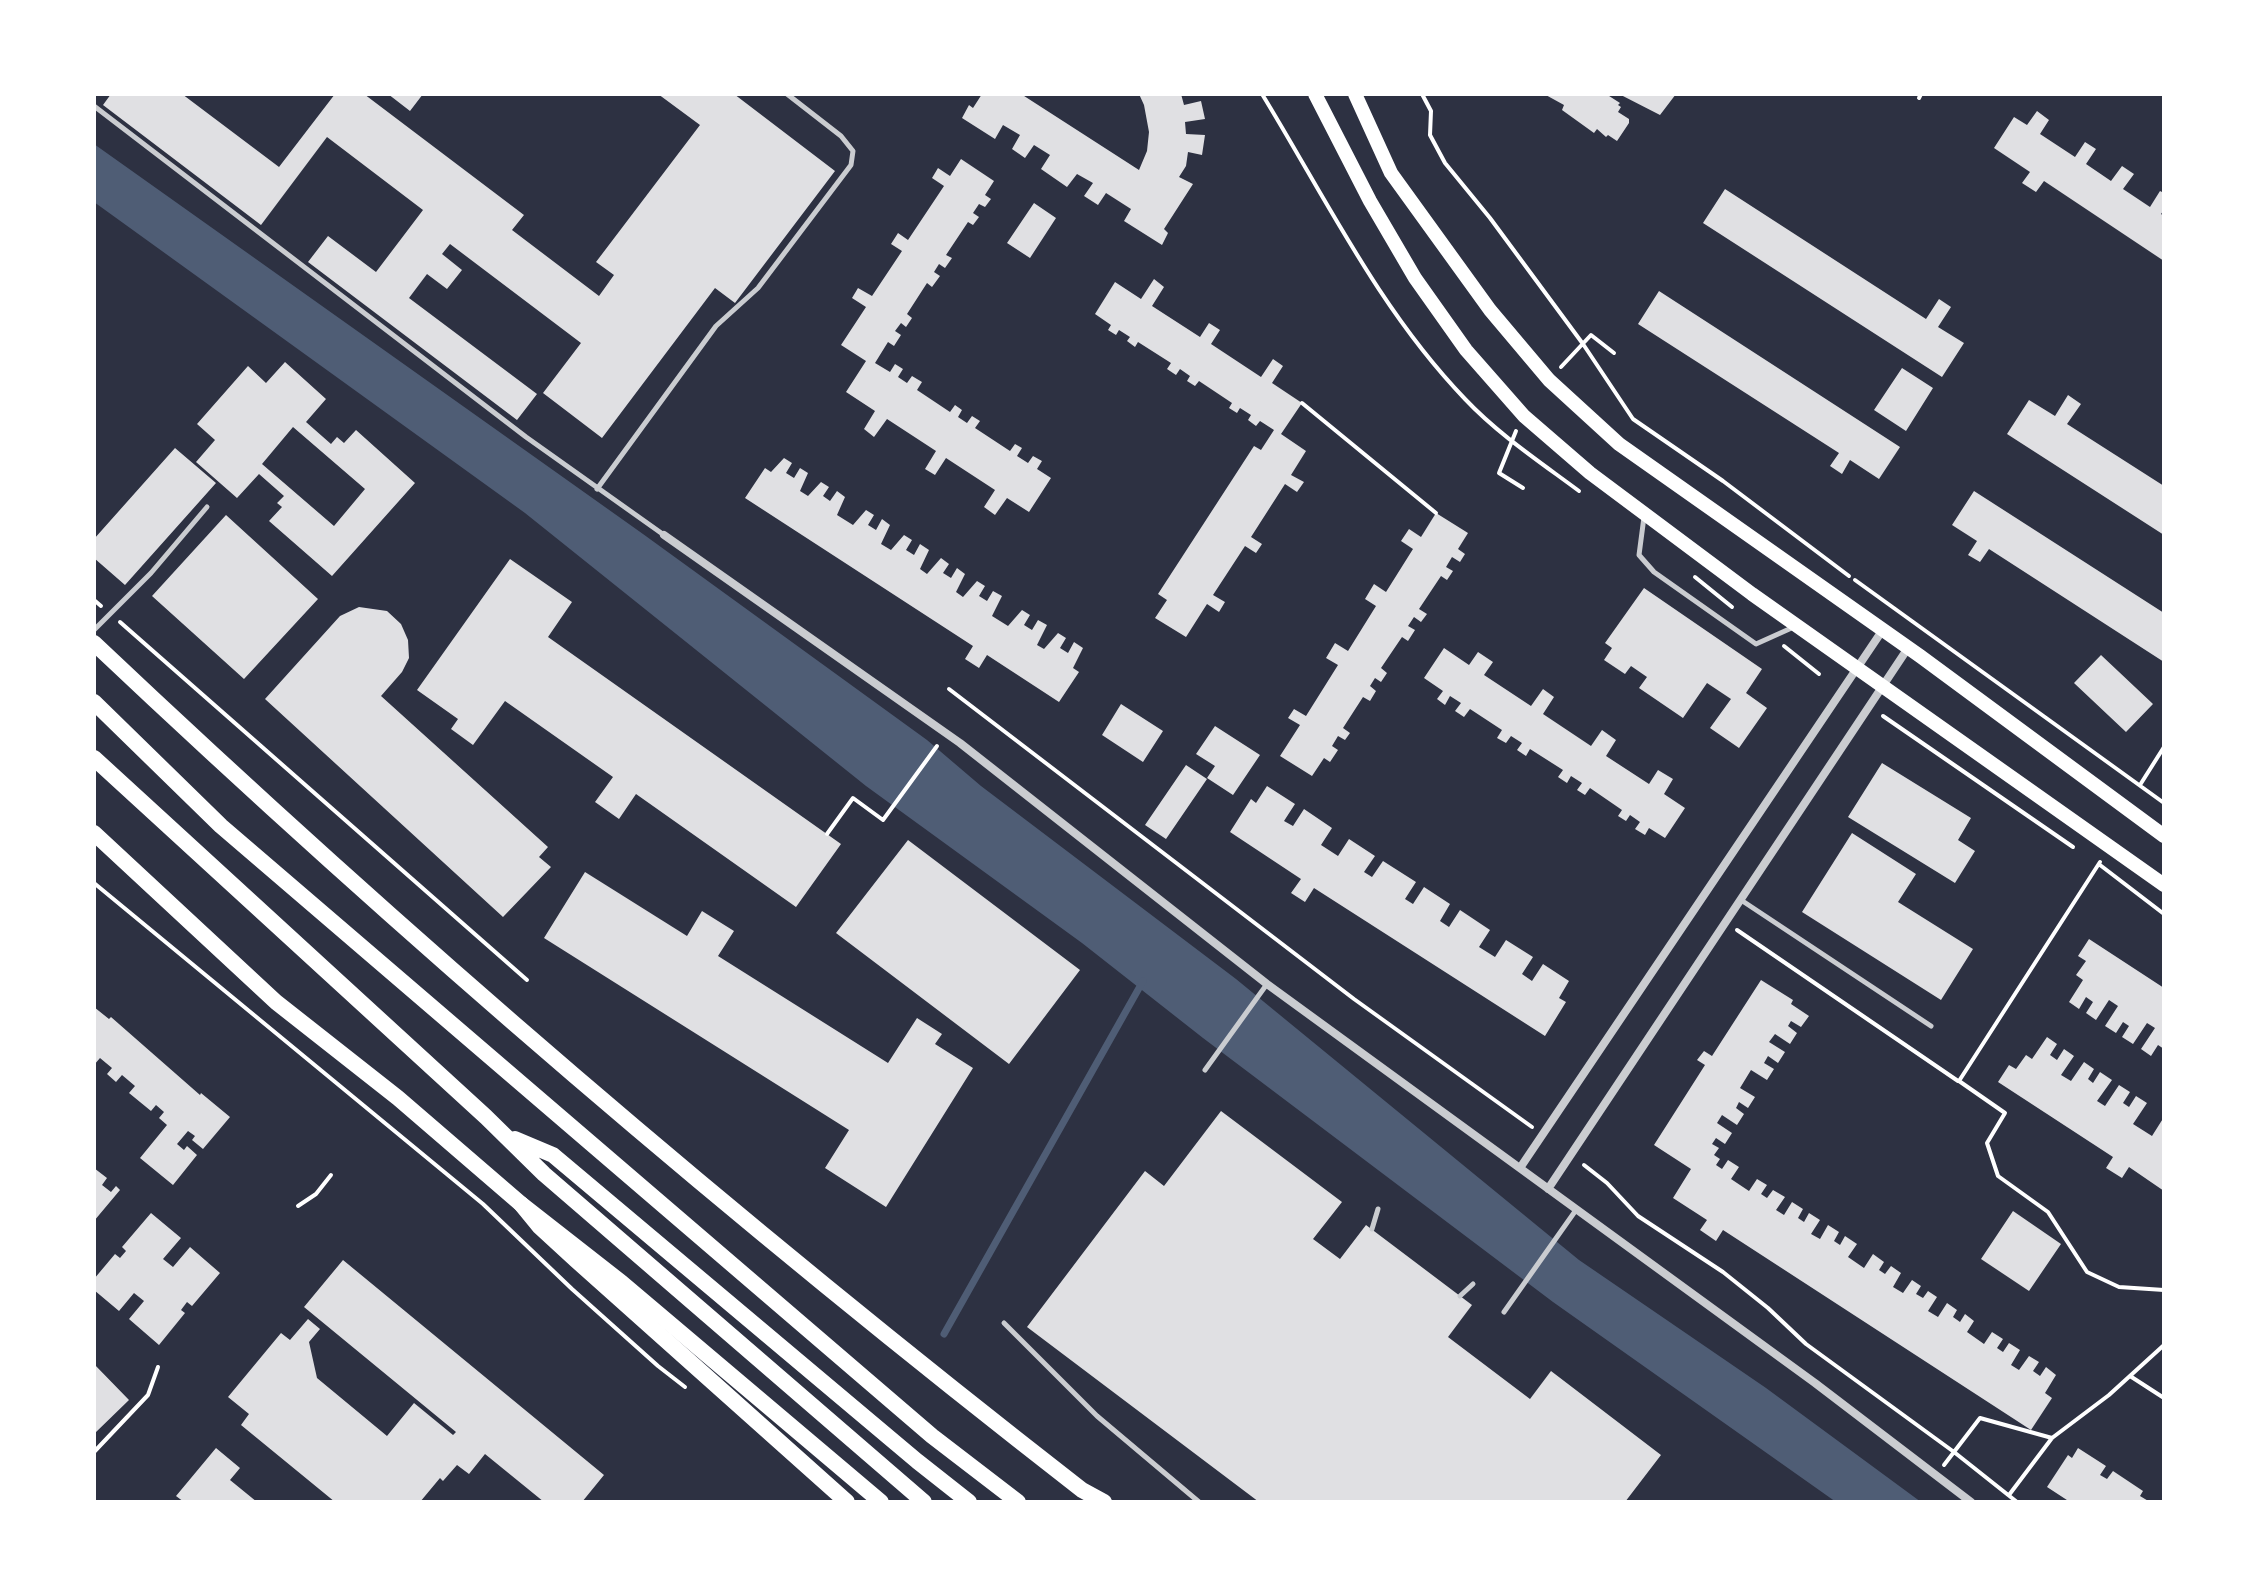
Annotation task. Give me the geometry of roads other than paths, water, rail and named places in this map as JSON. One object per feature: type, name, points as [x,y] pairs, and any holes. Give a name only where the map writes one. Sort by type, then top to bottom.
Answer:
[{"type":"main road","points":[[1315,94],[1370,201],[1415,278],[1466,350],[1524,416],[1590,473],[1797,626],[2164,885]]},
{"type":"main road","points":[[1355,94],[1399,185],[1490,310],[1549,380],[1619,444],[1908,648],[2164,836]]},
{"type":"main road","points":[[94,643],[302,837],[491,1003],[934,1375],[1097,1502]]},
{"type":"main road","points":[[94,702],[221,826],[920,1426],[1018,1502]]},
{"type":"main road","points":[[94,758],[556,1184],[924,1502]]},
{"type":"main road","points":[[94,833],[276,1002],[622,1283],[881,1502]]},
{"type":"main road","points":[[505,1135],[553,1155],[969,1502]]},
{"type":"main road","points":[[521,1204],[539,1226],[576,1260],[847,1502]]},
{"type":"main road","points":[[1082,1490],[1104,1502]]},
{"type":"street","points":[[664,535],[960,743],[1267,984],[1815,1383],[1971,1502]]},
{"type":"street","points":[[1520,1168],[1882,631]]},
{"type":"street","points":[[1548,1189],[1908,648]]},
{"type":"lane","points":[[597,489],[716,326],[758,288],[851,165],[853,151],[841,136],[787,94]]},
{"type":"lane","points":[[94,106],[597,489],[664,535]]},
{"type":"lane","points":[[94,630],[112,615],[207,507]]},
{"type":"lane","points":[[1645,514],[1639,555],[1642,561],[1753,642],[1760,643],[1797,626]]},
{"type":"lane","points":[[1740,900],[1931,1026]]},
{"type":"lane","points":[[1205,1070],[1267,984]]},
{"type":"lane","points":[[1372,1229],[1378,1209]]},
{"type":"lane","points":[[1504,1312],[1576,1210]]},
{"type":"lane","points":[[1460,1296],[1473,1284]]},
{"type":"lane","points":[[1004,1323],[1097,1416],[1199,1502]]},
{"type":"water","points":[[94,144],[927,740],[981,786],[1236,979],[1579,1260],[1766,1388],[1921,1502],[1836,1502],[1553,1302],[1082,943],[866,786],[525,513],[94,202]]},
{"type":"waterway","points":[[944,1334],[1143,981]]}]
